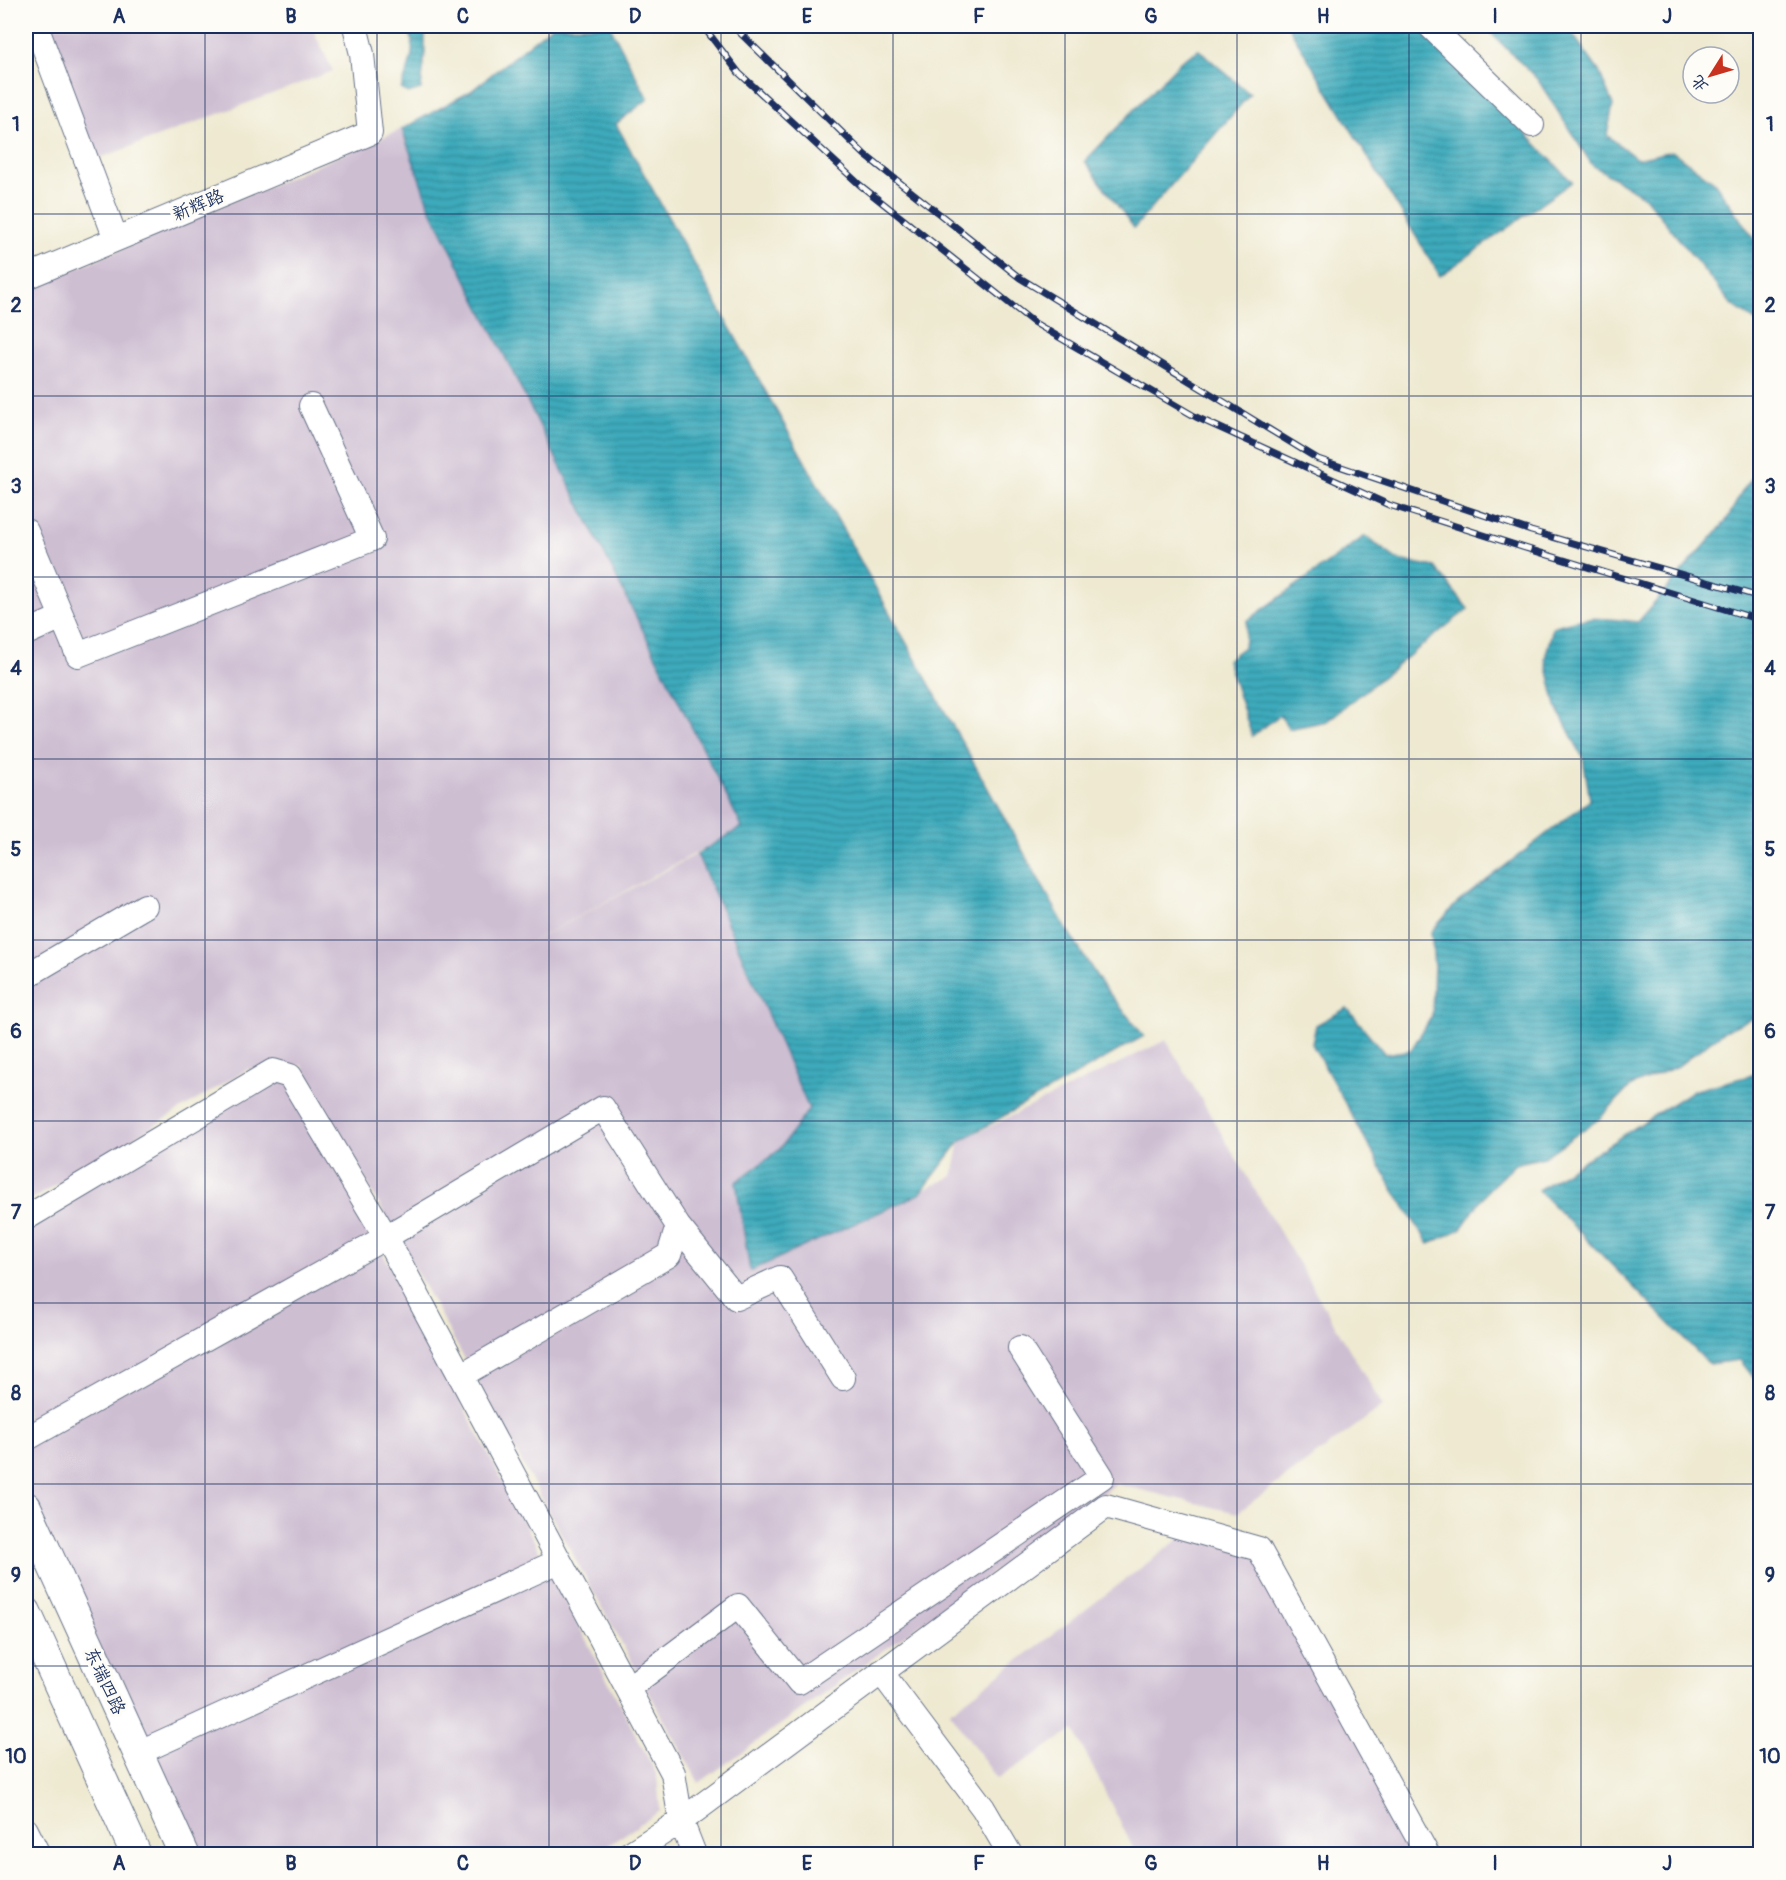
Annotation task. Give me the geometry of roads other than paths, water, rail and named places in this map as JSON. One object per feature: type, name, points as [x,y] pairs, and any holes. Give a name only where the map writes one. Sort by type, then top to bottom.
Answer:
[{"type":"main road","name":"东瑞四路","points":[[26,1507],[184,1854]]},
{"type":"main road","points":[[26,1612],[136,1854]]},
{"type":"street","points":[[36,26],[116,240]]},
{"type":"street","name":"新辉路","points":[[26,277],[370,133],[362,54],[355,26]]},
{"type":"street","points":[[1430,26],[1532,125]]},
{"type":"street","points":[[26,531],[78,655],[372,539],[311,406]]},
{"type":"street","points":[[26,633],[62,616]]},
{"type":"street","points":[[26,976],[145,906]]},
{"type":"street","points":[[26,1218],[273,1071],[290,1076],[386,1238],[673,1773],[681,1821],[694,1854]]},
{"type":"street","points":[[26,1439],[386,1238],[603,1108],[678,1227],[736,1298],[780,1278],[843,1378]]},
{"type":"street","points":[[460,1377],[669,1255],[678,1227]]},
{"type":"street","points":[[627,1688],[738,1606],[799,1682],[1102,1477],[1020,1348]]},
{"type":"street","points":[[629,1854],[681,1821],[1106,1506],[1259,1549],[1427,1854]]},
{"type":"street","points":[[138,1753],[559,1560]]},
{"type":"street","points":[[881,1672],[983,1808],[1010,1854]]},
{"type":"street","points":[[26,1830],[38,1854]]},
{"type":"water","points":[[408,26],[425,26],[425,53],[421,89],[408,93],[401,89],[412,50]]},
{"type":"water","points":[[552,26],[610,26],[648,99],[616,124],[1066,928],[1101,983],[1144,1036],[960,1141],[920,1194],[750,1271],[736,1182],[779,1150],[809,1109],[697,854],[742,827],[429,206],[402,129],[471,91]]},
{"type":"water","points":[[1288,26],[1424,26],[1572,182],[1440,276]]},
{"type":"water","points":[[1484,26],[1567,26],[1599,71],[1613,105],[1607,135],[1637,159],[1672,151],[1714,182],[1760,247],[1760,324],[1731,304],[1645,197],[1592,165],[1538,80]]},
{"type":"water","points":[[1199,50],[1250,94],[1134,228],[1085,161],[1181,61]]},
{"type":"water","points":[[1760,468],[1760,1015],[1724,1031],[1678,1066],[1631,1086],[1599,1119],[1544,1157],[1515,1164],[1488,1190],[1461,1229],[1429,1244],[1393,1189],[1312,1044],[1316,1025],[1347,1008],[1385,1054],[1411,1050],[1432,1016],[1434,965],[1431,932],[1456,904],[1590,800],[1583,758],[1556,706],[1545,658],[1553,627],[1595,618],[1638,622],[1726,521],[1743,490]]},
{"type":"water","points":[[1365,536],[1398,560],[1435,567],[1468,609],[1327,721],[1289,729],[1280,715],[1252,736],[1227,660],[1244,647],[1247,621]]},
{"type":"water","points":[[1760,1073],[1760,1386],[1740,1360],[1709,1364],[1538,1190],[1692,1091]]},
{"type":"railway","points":[[703,26],[739,73],[860,185],[1033,322],[1196,417],[1389,505],[1760,620]]},
{"type":"railway","points":[[733,26],[865,155],[1020,278],[1318,459],[1531,531],[1760,597]]}]
